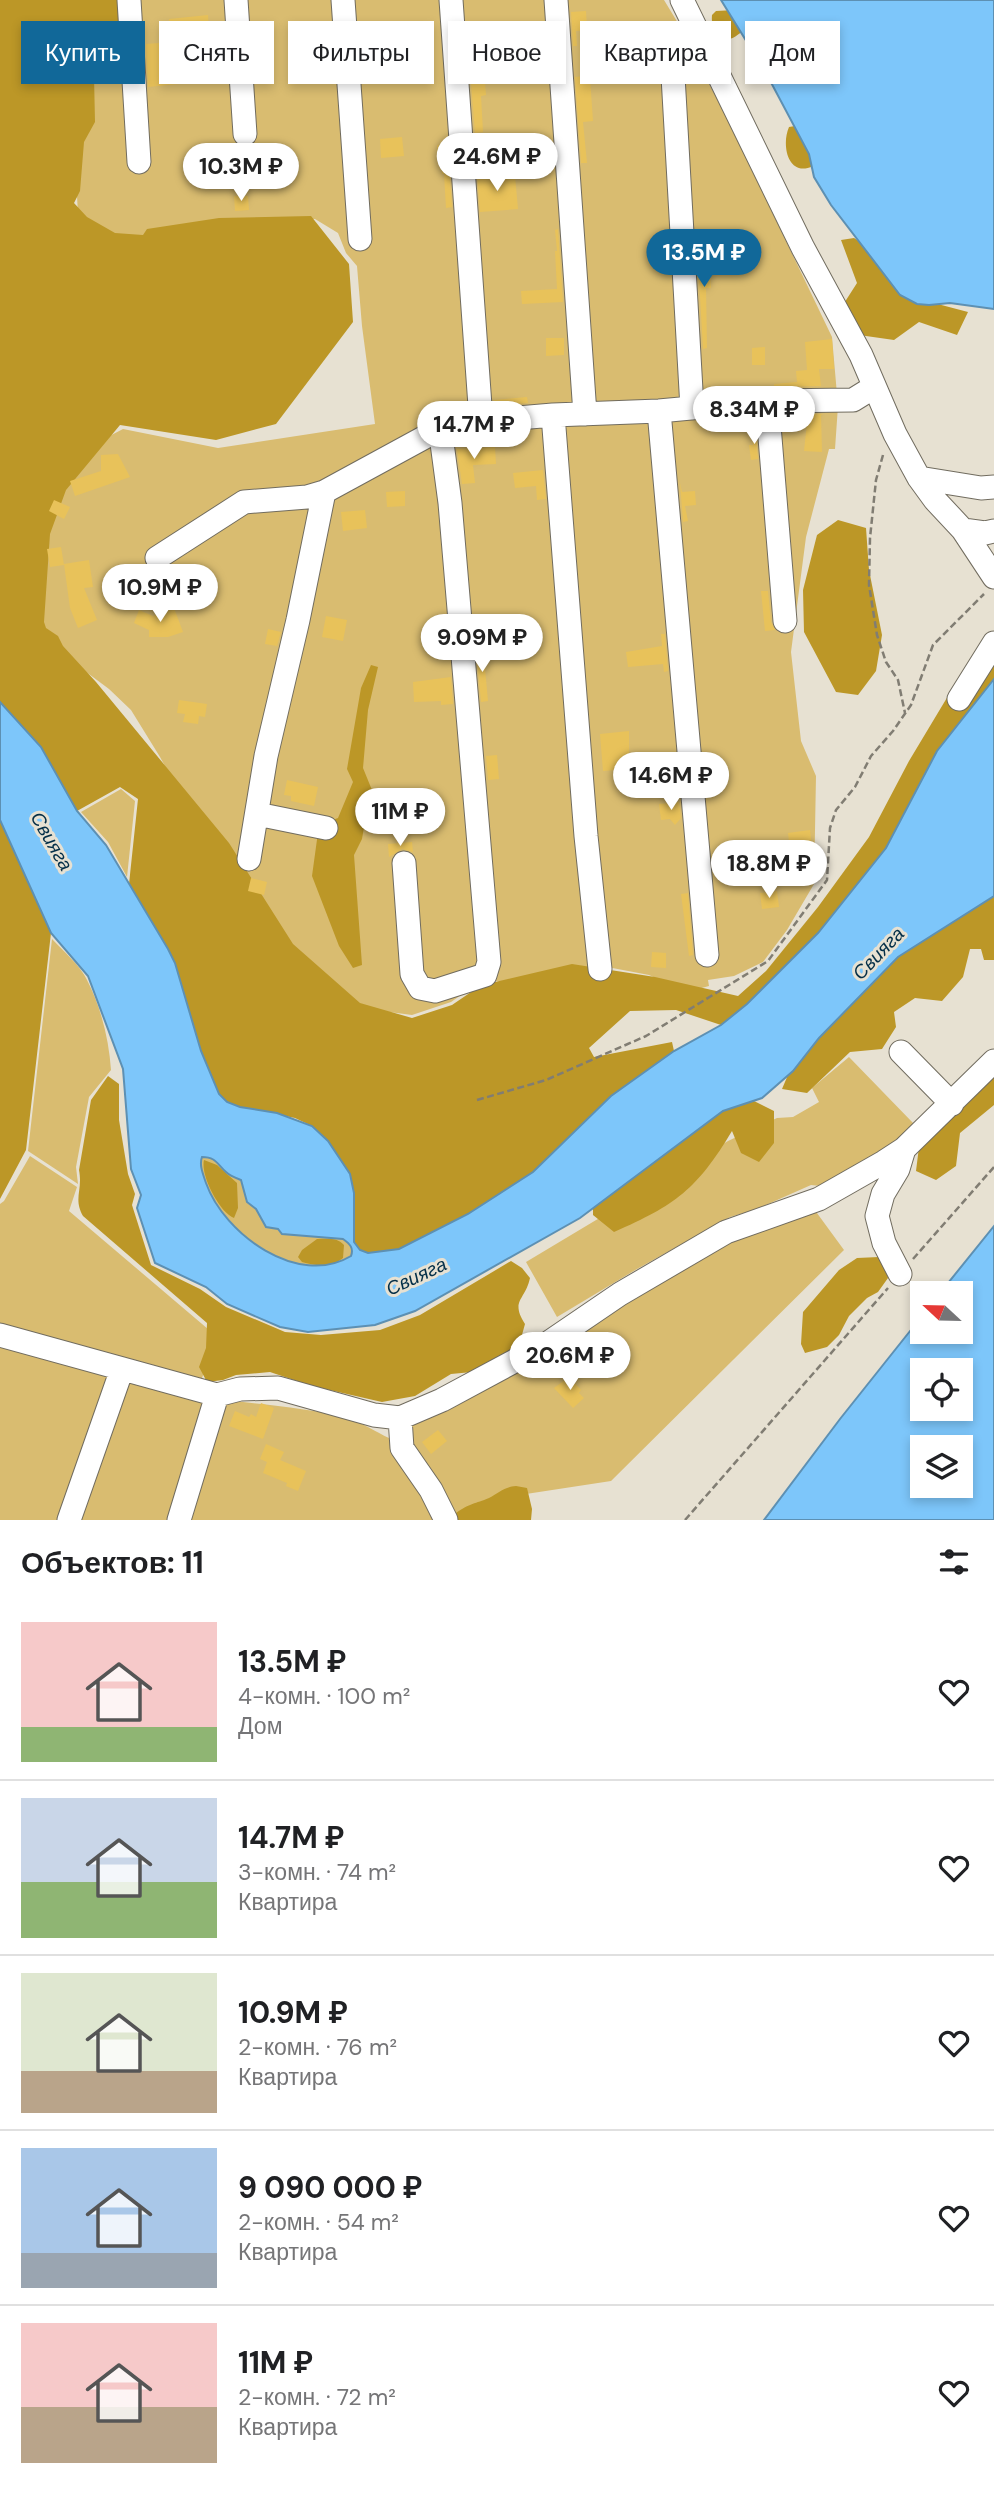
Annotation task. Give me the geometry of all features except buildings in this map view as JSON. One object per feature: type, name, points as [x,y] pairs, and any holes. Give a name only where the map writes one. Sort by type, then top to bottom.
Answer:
[{"type":"street","points":[[129,0],[139,162]]},
{"type":"street","points":[[236,0],[245,134]]},
{"type":"street","points":[[343,0],[360,239]]},
{"type":"street","points":[[451,0],[481,420]]},
{"type":"street","points":[[556,0],[585,414]]},
{"type":"street","points":[[682,0],[803,248],[861,355],[895,434],[919,478],[963,530],[993,576]]},
{"type":"street","points":[[673,84],[692,408]]},
{"type":"street","points":[[157,558],[244,502],[307,497],[324,492],[449,424],[553,415],[659,411],[767,401],[853,400],[874,387]]},
{"type":"street","points":[[767,401],[785,621]]},
{"type":"street","points":[[659,411],[707,955]]},
{"type":"street","points":[[553,415],[586,836],[600,969]]},
{"type":"street","points":[[404,863],[412,974],[420,988],[435,991],[485,975],[489,962],[450,503],[440,428]]},
{"type":"street","points":[[919,478],[981,488],[994,487]]},
{"type":"street","points":[[249,859],[266,756],[324,492]]},
{"type":"street","points":[[963,530],[985,533],[994,531]]},
{"type":"street","points":[[959,699],[994,643]]},
{"type":"street","points":[[257,814],[326,828]]},
{"type":"street","points":[[901,1052],[952,1104]]},
{"type":"street","points":[[0,1335],[217,1395],[240,1389],[278,1388],[374,1415],[400,1418],[442,1400],[548,1343],[620,1294],[726,1232],[819,1199],[904,1149],[994,1061]]},
{"type":"street","points":[[900,1274],[884,1243],[877,1216],[883,1194],[898,1169],[904,1149]]},
{"type":"street","points":[[69,1520],[122,1369]]},
{"type":"street","points":[[179,1520],[217,1395]]},
{"type":"street","points":[[400,1418],[402,1448],[431,1490],[446,1520]]},
{"type":"path","points":[[895,434],[880,461],[876,480],[870,538],[869,585],[877,635],[886,662],[898,680],[905,713]]},
{"type":"path","points":[[477,1100],[546,1080],[646,1035],[768,961],[827,880],[830,828],[836,810],[855,787],[871,756],[905,713],[923,675],[933,645],[985,593],[993,576]]},
{"type":"path","points":[[685,1520],[994,1167]]},
{"type":"shaded area","points":[[0,0],[120,0],[123,21],[21,21],[21,84],[94,84],[95,122],[84,142],[80,191],[74,203],[87,217],[115,233],[143,235],[147,229],[219,218],[311,216],[349,264],[353,322],[276,424],[216,440],[120,425],[66,490],[50,534],[44,622],[46,628],[58,636],[63,646],[229,843],[293,944],[360,1003],[412,1018],[452,1005],[477,988],[491,983],[572,964],[655,977],[738,996],[766,971],[818,907],[869,837],[909,761],[975,651],[994,637],[994,679],[925,773],[886,848],[818,933],[747,1004],[721,1025],[676,1010],[630,1011],[589,1048],[594,1057],[672,1042],[674,1051],[611,1096],[533,1172],[468,1214],[399,1249],[368,1253],[360,1250],[354,1242],[354,1193],[350,1174],[328,1141],[312,1126],[295,1118],[240,1107],[227,1102],[219,1094],[201,1051],[175,963],[129,884],[138,799],[120,787],[77,811],[41,747],[0,702]]},
{"type":"shaded area","points":[[118,0],[664,0],[677,21],[580,21],[580,84],[709,84],[832,337],[838,406],[835,449],[829,449],[806,537],[791,652],[801,741],[816,776],[814,884],[787,930],[763,962],[734,976],[708,980],[709,986],[687,992],[649,975],[602,966],[505,983],[494,978],[451,1002],[412,1015],[359,1008],[290,946],[226,877],[131,710],[41,634],[47,512],[98,442],[123,429],[218,448],[375,424],[357,266],[346,253],[338,233],[315,219],[254,222],[146,236],[79,235],[71,84],[145,84],[145,21],[91,21]]},
{"type":"shaded area","points":[[735,10],[745,28],[731,38],[731,21],[712,21],[712,15],[716,11]]},
{"type":"shaded area","points":[[795,126],[804,131],[813,166],[804,169],[792,164],[786,150],[789,127]]},
{"type":"shaded area","points":[[854,238],[894,264],[930,302],[968,312],[957,335],[919,322],[894,340],[859,335],[841,308],[857,283],[841,240]]},
{"type":"shaded area","points":[[838,520],[866,528],[869,570],[882,635],[876,671],[858,695],[836,692],[804,632],[803,590],[817,535]]},
{"type":"shaded area","points":[[371,665],[378,667],[368,710],[363,768],[374,795],[367,809],[362,839],[354,855],[362,965],[353,968],[339,946],[312,876],[319,825],[338,818],[353,782],[347,769],[361,688]]},
{"type":"shaded area","points":[[121,789],[135,801],[127,877],[108,842],[81,812]]},
{"type":"shaded area","points":[[0,820],[51,933],[26,1150],[0,1199]]},
{"type":"shaded area","points":[[994,876],[994,960],[984,960],[981,949],[970,949],[963,977],[942,1001],[915,998],[894,1012],[896,1027],[882,1049],[850,1052],[807,1093],[782,1089],[802,1042],[879,967]]},
{"type":"shaded area","points":[[52,939],[84,974],[92,990],[106,1035],[110,1059],[111,1070],[89,1097],[76,1167],[78,1184],[28,1151]]},
{"type":"shaded area","points":[[849,1057],[914,1124],[888,1148],[821,1186],[811,1185],[757,1209],[730,1217],[557,1317],[526,1262],[728,1141],[777,1118],[793,1117],[819,1102],[812,1088]]},
{"type":"shaded area","points":[[994,1066],[994,1105],[960,1133],[956,1166],[936,1180],[916,1171],[920,1139]]},
{"type":"shaded area","points":[[108,1076],[119,1084],[119,1120],[128,1174],[135,1194],[132,1205],[151,1265],[200,1289],[226,1307],[285,1332],[321,1335],[380,1330],[420,1315],[511,1261],[522,1268],[530,1278],[519,1305],[525,1324],[520,1342],[502,1357],[472,1372],[451,1374],[415,1396],[382,1402],[312,1386],[270,1372],[236,1375],[207,1382],[199,1367],[206,1348],[207,1323],[83,1216],[80,1210],[79,1170],[91,1100]]},
{"type":"shaded area","points":[[740,1094],[774,1111],[774,1143],[759,1162],[741,1153],[732,1131],[696,1181],[654,1213],[614,1232],[593,1215],[593,1184]]},
{"type":"shaded area","points":[[30,1156],[77,1187],[69,1211],[215,1335],[197,1395],[330,1414],[354,1421],[389,1438],[704,1254],[814,1209],[844,1250],[611,1481],[506,1497],[483,1520],[0,1520],[0,1204]]},
{"type":"shaded area","points":[[202,1157],[213,1160],[242,1180],[247,1202],[256,1209],[266,1227],[278,1229],[283,1234],[343,1239],[351,1246],[351,1256],[326,1267],[312,1266],[284,1259],[257,1246],[235,1228],[217,1205],[202,1171]]},
{"type":"shaded area","points":[[204,1160],[217,1165],[237,1183],[238,1208],[234,1218],[223,1209],[212,1193],[205,1175]]},
{"type":"shaded area","points":[[317,1239],[341,1242],[344,1245],[343,1258],[323,1265],[302,1262],[298,1257],[302,1250]]},
{"type":"shaded area","points":[[879,1257],[885,1261],[888,1278],[878,1292],[867,1298],[849,1316],[839,1335],[827,1347],[805,1353],[801,1344],[803,1312],[839,1270],[857,1258]]},
{"type":"shaded area","points":[[516,1486],[527,1488],[532,1509],[531,1520],[457,1520],[456,1513],[465,1507]]},
{"type":"water","points":[[721,0],[994,0],[994,309],[950,303],[917,304],[900,295],[831,205],[814,177],[809,154],[772,84],[840,84],[840,21],[745,21],[745,39]]},
{"type":"water","name":"Свияга","points":[[994,679],[994,896],[898,957],[819,1038],[793,1071],[762,1098],[723,1111],[580,1218],[415,1311],[375,1325],[308,1332],[280,1327],[227,1304],[206,1287],[155,1263],[137,1208],[141,1195],[131,1169],[123,1069],[88,976],[51,933],[0,820],[0,702],[41,747],[77,811],[106,845],[168,949],[175,963],[201,1051],[219,1094],[227,1102],[240,1107],[277,1113],[312,1126],[328,1141],[350,1174],[354,1193],[354,1242],[360,1250],[368,1253],[399,1249],[468,1214],[533,1172],[611,1096],[674,1051],[721,1025],[747,1004],[818,933],[886,848],[937,751]],"holes":[[[202,1157],[210,1158],[229,1175],[241,1180],[247,1202],[256,1209],[266,1227],[278,1229],[282,1234],[343,1239],[351,1246],[351,1256],[330,1264],[309,1265],[265,1251],[246,1237],[215,1202],[202,1170]]]},
{"type":"water","points":[[994,1226],[994,1520],[764,1520],[910,1331],[910,1344],[973,1344],[973,1281],[950,1281]]}]
